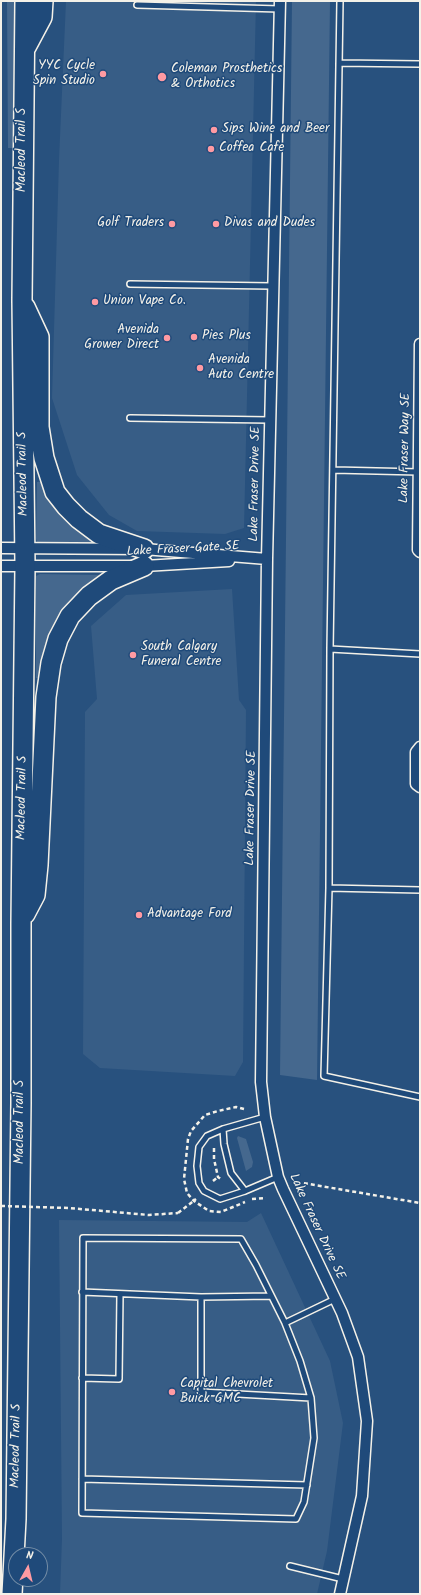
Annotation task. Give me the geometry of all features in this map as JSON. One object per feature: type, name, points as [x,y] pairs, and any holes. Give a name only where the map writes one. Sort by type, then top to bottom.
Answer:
[{"type":"highway","name":"Macleod Trail S","points":[[12,1594],[16,1519],[21,1103],[21,923],[25,557],[22,300],[25,1]]},
{"type":"highway","points":[[24,50],[42,17],[43,1]]},
{"type":"highway","points":[[21,923],[35,896],[46,697],[51,663],[58,639],[70,616],[89,596],[144,558],[99,534],[79,519],[55,492],[44,458],[39,427],[39,337],[22,300]]},
{"type":"street","name":"Lake Fraser Drive SE","points":[[280,5],[272,286],[267,559],[262,1082],[265,1117],[278,1177],[342,1313],[358,1357],[367,1421],[362,1496],[340,1594]]},
{"type":"street","name":"Lake Fraser Way SE","points":[[420,344],[418,550],[420,552]]},
{"type":"street","name":"Lake Fraser Gate SE","points":[[1,548],[25,557],[267,559]]},
{"type":"street","name":"Lake Fraser Gate SE","points":[[1,566],[25,557],[267,559]]},
{"type":"street","points":[[420,747],[416,752],[416,784],[420,787]]},
{"type":"lane","points":[[340,1],[334,470],[330,649],[329,888],[324,1076],[420,1097]]},
{"type":"lane","points":[[137,5],[280,5]]},
{"type":"lane","points":[[340,63],[420,64]]},
{"type":"lane","points":[[130,284],[272,286]]},
{"type":"lane","points":[[130,418],[270,420]]},
{"type":"lane","points":[[334,470],[419,472]]},
{"type":"lane","points":[[330,649],[420,654]]},
{"type":"lane","points":[[329,888],[420,890]]},
{"type":"lane","points":[[265,1117],[223,1129],[207,1136],[199,1147],[196,1166],[200,1183],[204,1191],[220,1200],[278,1177]]},
{"type":"lane","points":[[223,1129],[224,1144],[231,1173],[245,1191]]},
{"type":"lane","points":[[83,1238],[241,1239],[271,1296],[285,1322],[300,1361],[311,1398],[314,1438],[304,1502],[296,1519],[82,1513],[83,1238]]},
{"type":"lane","points":[[82,1292],[201,1296],[271,1296]]},
{"type":"lane","points":[[82,1378],[119,1379],[120,1294]]},
{"type":"lane","points":[[201,1296],[201,1392],[311,1398]]},
{"type":"lane","points":[[285,1322],[335,1299]]},
{"type":"lane","points":[[82,1479],[307,1485]]},
{"type":"lane","points":[[290,1566],[343,1579]]},
{"type":"path","points":[[244,1109],[236,1107],[205,1115],[191,1131],[188,1139],[184,1180],[187,1193],[209,1210],[222,1212],[253,1198],[266,1198]]},
{"type":"path","points":[[214,1148],[214,1159],[218,1177],[222,1180]]},
{"type":"path","points":[[213,1181],[218,1177]]},
{"type":"path","points":[[297,1182],[420,1204]]},
{"type":"path","points":[[1,1206],[69,1208],[149,1215],[178,1213],[195,1200]]},
{"type":"shaded area","points":[[7,1],[16,1],[14,148],[8,148]]},
{"type":"shaded area","points":[[66,1],[256,1],[244,528],[225,534],[137,531],[109,515],[77,475],[52,398],[59,160]]},
{"type":"shaded area","points":[[292,1],[330,1],[317,1080],[280,1075]]},
{"type":"shaded area","points":[[43,481],[98,541],[97,545],[38,544],[36,539],[37,482]]},
{"type":"shaded area","points":[[40,574],[105,575],[43,678],[36,678],[36,576]]},
{"type":"shaded area","points":[[232,589],[239,700],[246,710],[243,1062],[235,1076],[100,1068],[83,1054],[85,712],[97,699],[91,626],[126,595]]},
{"type":"shaded area","points":[[238,1136],[246,1139],[253,1162],[252,1167],[246,1171],[237,1138]]},
{"type":"shaded area","points":[[261,1213],[330,1361],[343,1423],[327,1551],[317,1594],[60,1594],[62,1539],[59,1220],[247,1222]]},
{"type":"place","name":"YYC Cycle Spin Studio","points":[[103,74]]},
{"type":"place","name":"Coleman Prosthetics & Orthotics","points":[[162,77]]},
{"type":"place","name":"Sips Wine and Beer","points":[[214,130]]},
{"type":"place","name":"Coffea Cafe","points":[[211,149]]},
{"type":"place","name":"Golf Traders","points":[[172,224]]},
{"type":"place","name":"Divas and Dudes","points":[[216,224]]},
{"type":"place","name":"Union Vape Co.","points":[[95,302]]},
{"type":"place","name":"Pies Plus","points":[[194,337]]},
{"type":"place","name":"Avenida Grower Direct","points":[[167,338]]},
{"type":"place","name":"Avenida Auto Centre","points":[[200,368]]},
{"type":"place","name":"South Calgary Funeral Centre","points":[[133,655]]},
{"type":"place","name":"Advantage Ford","points":[[139,915]]},
{"type":"place","name":"Capital Chevrolet Buick GMC","points":[[172,1392]]}]
